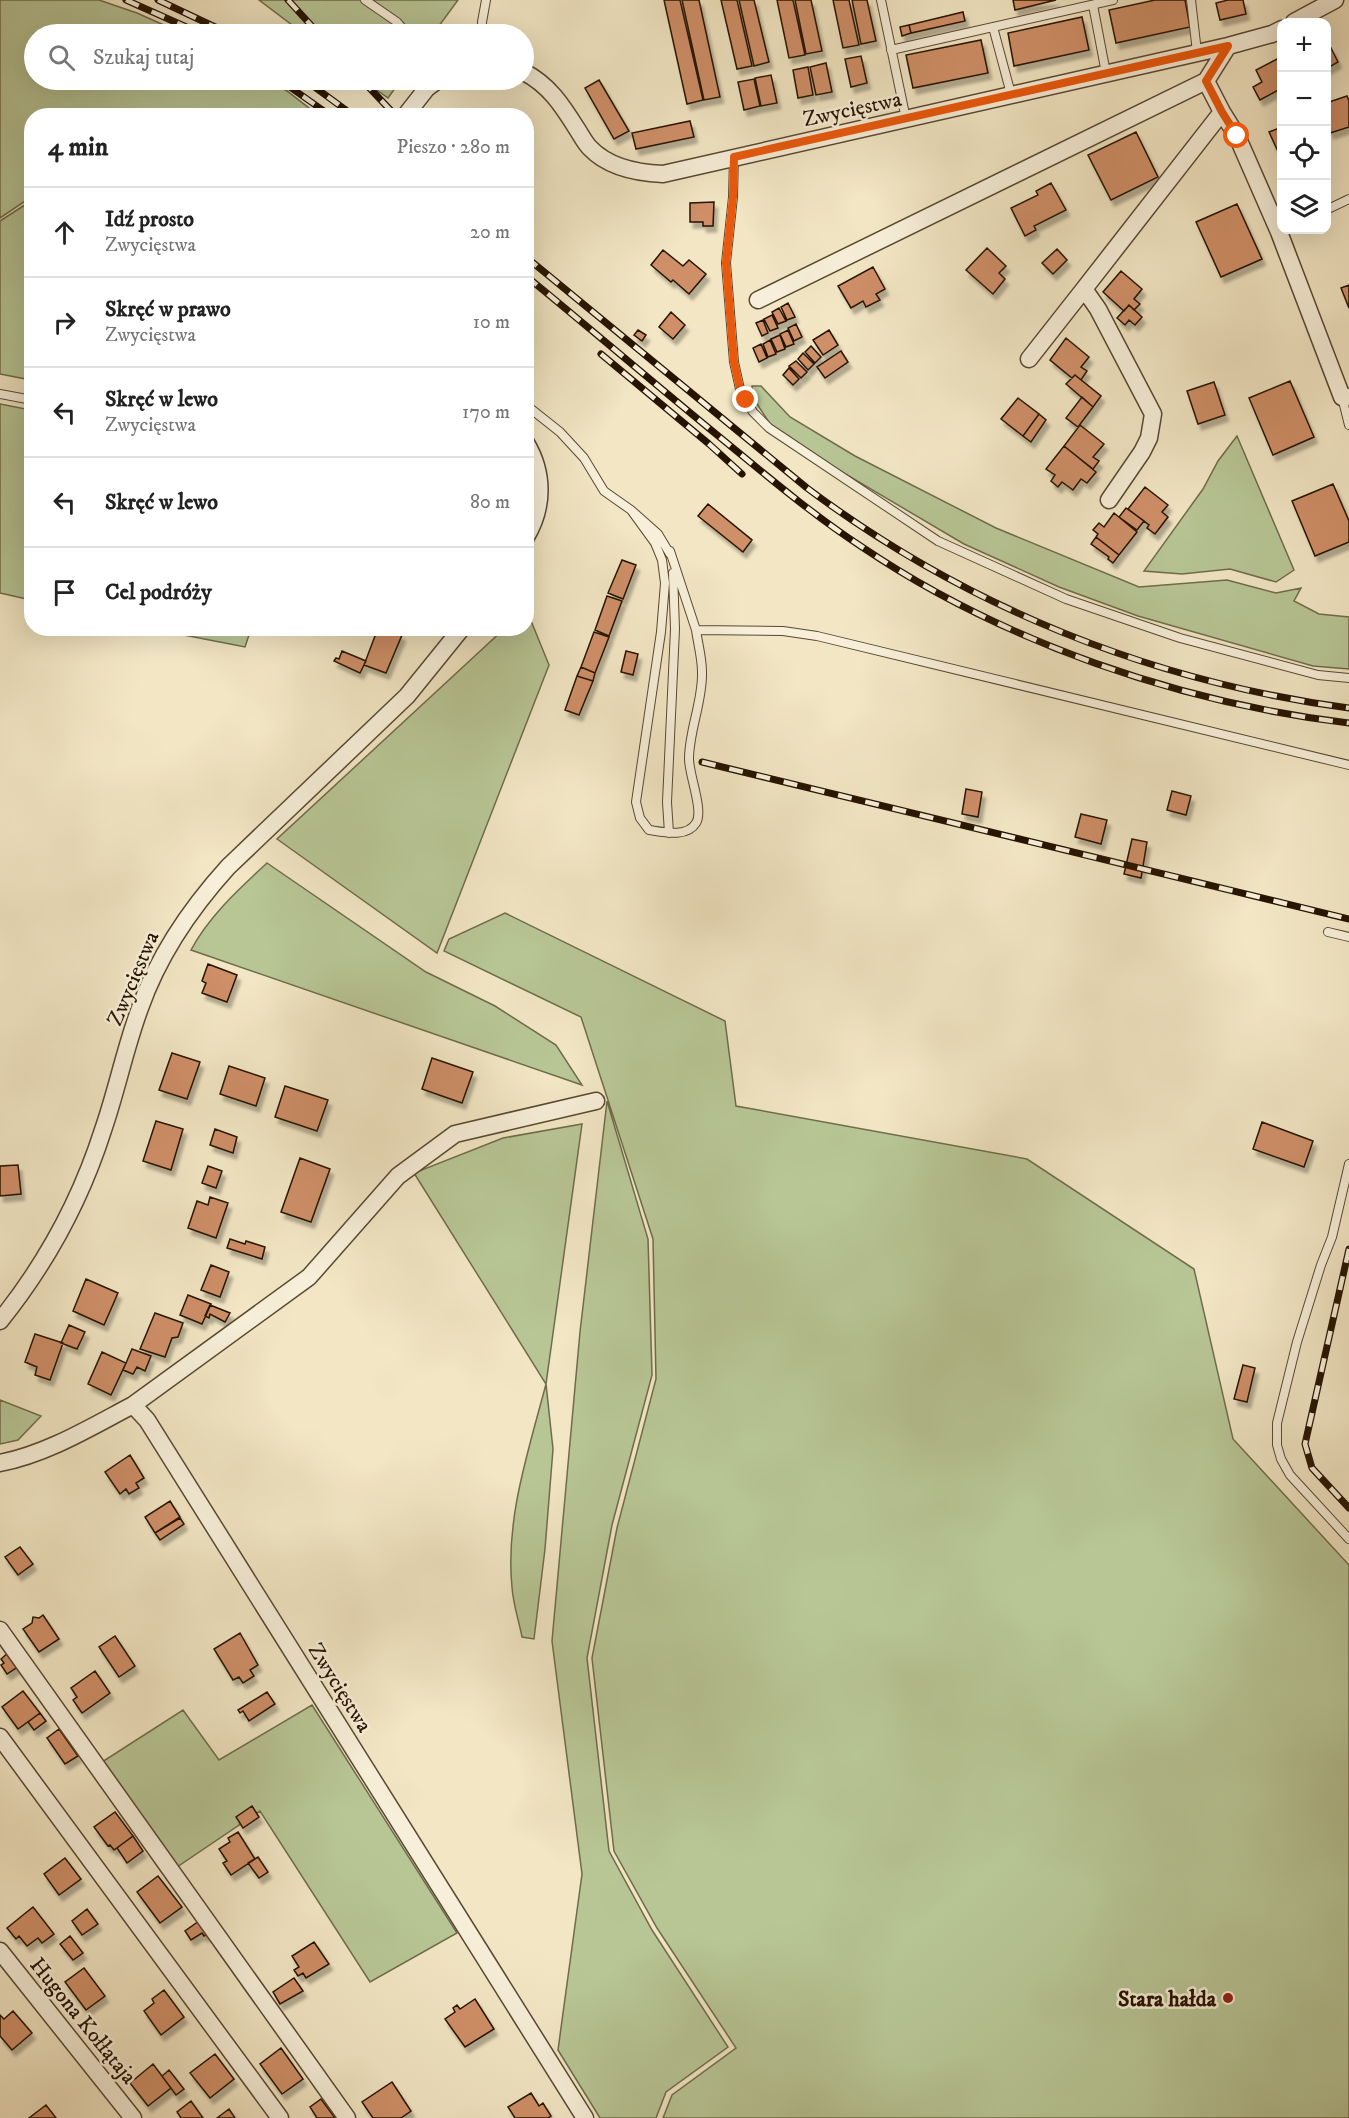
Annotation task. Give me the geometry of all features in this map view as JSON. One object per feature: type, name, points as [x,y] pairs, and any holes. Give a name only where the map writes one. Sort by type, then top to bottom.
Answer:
[{"type":"street","points":[[1301,18],[1335,0]]},
{"type":"street","name":"Zwycięstwa","points":[[534,77],[550,90],[591,149],[604,159],[622,168],[640,173],[663,174],[1228,46],[1277,31]]},
{"type":"street","points":[[758,300],[1206,81],[1228,46]]},
{"type":"street","points":[[1206,81],[1237,136],[1277,220]]},
{"type":"street","points":[[411,108],[425,90]]},
{"type":"street","points":[[1029,359],[1222,112]]},
{"type":"street","points":[[1283,234],[1346,397]]},
{"type":"street","points":[[1084,289],[1098,309],[1153,414],[1149,438],[1142,452],[1109,500]]},
{"type":"street","points":[[534,478],[540,499],[534,520]]},
{"type":"street","name":"Zwycięstwa","points":[[0,1321],[30,1281],[77,1197],[103,1131],[139,1009],[155,970],[175,934],[228,867],[407,696],[456,636]]},
{"type":"street","points":[[0,1464],[30,1455],[63,1441],[133,1405],[309,1277],[398,1176],[455,1134],[596,1101]]},
{"type":"street","name":"Zwycięstwa","points":[[133,1405],[147,1420],[585,2118]]},
{"type":"street","points":[[0,1630],[347,2118]]},
{"type":"street","points":[[0,1737],[280,2118]]},
{"type":"street","name":"Hugona Kołłątaja","points":[[0,1951],[133,2118]]},
{"type":"lane","points":[[365,0],[399,24]]},
{"type":"lane","points":[[482,24],[486,0]]},
{"type":"lane","points":[[881,0],[906,119]]},
{"type":"lane","points":[[891,50],[1113,0]]},
{"type":"lane","points":[[1191,0],[1197,52]]},
{"type":"lane","points":[[1093,5],[1106,73]]},
{"type":"lane","points":[[993,27],[1011,94]]},
{"type":"lane","points":[[734,157],[733,197],[726,263],[734,362],[740,389],[753,412],[769,428],[938,541],[1066,599],[1180,638],[1318,675],[1349,678]]},
{"type":"lane","points":[[1331,208],[1349,199]]},
{"type":"lane","points":[[0,394],[24,398]]},
{"type":"lane","points":[[1346,397],[1349,425]]},
{"type":"lane","points":[[534,411],[560,432],[584,458],[604,491],[631,510],[658,534],[670,551],[696,630],[702,672],[689,758],[699,811],[698,821],[690,830],[669,833],[649,830],[640,818],[636,802],[661,632],[665,583],[662,560],[655,543],[631,510]]},
{"type":"lane","points":[[669,833],[667,802],[675,629],[674,580],[670,551]]},
{"type":"lane","points":[[696,630],[783,631],[817,636],[1349,765]]},
{"type":"lane","points":[[1328,932],[1349,937]]},
{"type":"lane","points":[[1349,1164],[1339,1213],[1297,1342],[1277,1423],[1277,1445],[1281,1459],[1290,1475],[1349,1539]]},
{"type":"lane","points":[[1339,1213],[1349,1216]]},
{"type":"green space","points":[[0,0],[99,0],[162,24],[24,24],[24,90],[285,90],[309,108],[24,108],[24,202],[0,218]]},
{"type":"green space","points":[[259,0],[458,0],[440,24],[291,24]]},
{"type":"green space","points":[[377,90],[394,90],[388,98]]},
{"type":"green space","points":[[24,206],[24,379],[0,374],[0,221]]},
{"type":"green space","points":[[752,386],[761,386],[790,417],[855,456],[996,528],[1139,587],[1227,580],[1276,593],[1301,588],[1294,601],[1319,614],[1349,617],[1349,669],[1313,666],[1138,616],[1059,587],[964,544],[776,433],[753,398]]},
{"type":"green space","points":[[0,404],[24,409],[24,598],[0,593]]},
{"type":"green space","points":[[1237,436],[1294,570],[1276,582],[1230,569],[1182,574],[1144,571],[1203,489],[1218,461]]},
{"type":"green space","points":[[534,628],[549,665],[437,953],[277,839],[496,636],[534,636]]},
{"type":"green space","points":[[189,636],[249,636],[245,647]]},
{"type":"green space","points":[[267,863],[426,972],[495,1006],[556,1045],[582,1085],[191,950],[216,914]]},
{"type":"green space","points":[[505,913],[725,1021],[736,1106],[1027,1159],[1194,1269],[1233,1439],[1349,1565],[1349,2118],[663,2118],[672,2095],[736,2048],[657,1928],[614,1851],[592,1658],[617,1528],[656,1379],[653,1239],[581,1017],[444,951],[449,939]]},
{"type":"green space","points":[[607,1101],[648,1239],[652,1375],[612,1525],[587,1658],[609,1851],[652,1930],[728,2047],[666,2092],[656,2118],[600,2118],[558,2050],[582,1874],[552,1641],[580,1332]]},
{"type":"green space","points":[[582,1124],[546,1384],[414,1173],[503,1138]]},
{"type":"green space","points":[[546,1384],[553,1449],[545,1549],[534,1639],[522,1637],[515,1606],[511,1561],[512,1536],[520,1484]]},
{"type":"green space","points":[[0,1400],[41,1416],[18,1440],[0,1444]]},
{"type":"green space","points":[[312,1705],[457,1933],[370,1982],[260,1811],[177,1867],[102,1762],[183,1710],[219,1760]]},
{"type":"building","points":[[664,0],[680,0],[703,100],[687,104]]},
{"type":"building","points":[[682,0],[699,0],[720,97],[704,100]]},
{"type":"building","points":[[721,0],[737,0],[752,66],[737,69]]},
{"type":"building","points":[[739,0],[754,0],[769,62],[754,66]]},
{"type":"building","points":[[777,0],[793,0],[805,55],[789,58]]},
{"type":"building","points":[[795,0],[811,0],[822,51],[806,54]]},
{"type":"building","points":[[833,0],[849,0],[859,45],[843,48]]},
{"type":"building","points":[[852,0],[867,0],[876,41],[861,44]]},
{"type":"building","points":[[1013,0],[1056,0],[1015,10]]},
{"type":"building","points":[[1155,0],[1185,0],[1190,27],[1116,43],[1109,10]]},
{"type":"building","points":[[1243,0],[1246,14],[1220,20],[1216,3]]},
{"type":"building","points":[[963,12],[965,21],[911,33],[909,25]]},
{"type":"building","points":[[1082,17],[1089,50],[1014,66],[1008,33]]},
{"type":"building","points":[[909,25],[911,33],[902,36],[900,27]]},
{"type":"building","points":[[981,40],[988,73],[913,88],[906,55]]},
{"type":"building","points":[[1331,48],[1338,62],[1331,66]]},
{"type":"building","points":[[861,56],[867,83],[851,87],[845,59]]},
{"type":"building","points":[[1277,59],[1277,91],[1260,100],[1253,87],[1262,82],[1256,70]]},
{"type":"building","points":[[826,63],[832,92],[816,95],[810,67]]},
{"type":"building","points":[[808,67],[813,95],[798,98],[793,70]]},
{"type":"building","points":[[771,75],[777,103],[761,106],[755,78]]},
{"type":"building","points":[[754,79],[760,106],[744,110],[738,82]]},
{"type":"building","points":[[599,80],[629,131],[614,139],[585,88]]},
{"type":"building","points":[[1347,96],[1349,101],[1349,127],[1331,133],[1331,126],[1331,101]]},
{"type":"building","points":[[690,121],[694,137],[636,149],[632,133]]},
{"type":"building","points":[[1277,129],[1277,149],[1269,132]]},
{"type":"building","points":[[1136,132],[1158,177],[1111,200],[1088,155]]},
{"type":"building","points":[[1051,183],[1066,210],[1034,226],[1036,230],[1025,236],[1011,208],[1038,195],[1036,191]]},
{"type":"building","points":[[714,202],[713,226],[703,226],[703,222],[690,222],[690,203]]},
{"type":"building","points":[[1237,204],[1262,259],[1221,277],[1196,222]]},
{"type":"building","points":[[987,248],[1006,266],[999,273],[1005,279],[993,294],[966,270]]},
{"type":"building","points":[[1057,249],[1067,260],[1053,274],[1042,263]]},
{"type":"building","points":[[663,250],[683,266],[689,260],[706,274],[689,294],[651,265]]},
{"type":"building","points":[[873,267],[885,289],[876,294],[880,300],[866,307],[863,301],[851,308],[838,286]]},
{"type":"building","points":[[1121,271],[1142,289],[1134,299],[1140,304],[1134,310],[1129,305],[1124,311],[1103,292]]},
{"type":"building","points":[[1349,285],[1349,308],[1341,288]]},
{"type":"building","points":[[788,303],[795,317],[787,320],[781,307]]},
{"type":"building","points":[[1129,305],[1142,317],[1135,325],[1129,320],[1125,325],[1117,318]]},
{"type":"building","points":[[779,308],[786,321],[778,324],[772,312]]},
{"type":"building","points":[[671,312],[685,325],[673,339],[659,327]]},
{"type":"building","points":[[772,315],[778,328],[770,331],[764,319]]},
{"type":"building","points":[[763,320],[768,333],[762,336],[756,323]]},
{"type":"building","points":[[796,324],[802,337],[794,341],[788,328]]},
{"type":"building","points":[[638,330],[646,335],[642,341],[634,335]]},
{"type":"building","points":[[788,330],[794,344],[786,347],[780,334]]},
{"type":"building","points":[[829,330],[838,345],[823,355],[813,340]]},
{"type":"building","points":[[780,335],[785,349],[777,352],[771,339]]},
{"type":"building","points":[[1066,338],[1089,357],[1081,367],[1087,371],[1081,380],[1075,375],[1072,378],[1050,360]]},
{"type":"building","points":[[770,340],[776,354],[768,357],[763,344]]},
{"type":"building","points":[[761,344],[767,358],[759,362],[753,348]]},
{"type":"building","points":[[811,346],[821,357],[815,363],[805,352]]},
{"type":"building","points":[[841,351],[848,362],[825,378],[817,367]]},
{"type":"building","points":[[803,353],[814,364],[808,370],[798,359]]},
{"type":"building","points":[[796,361],[807,372],[801,378],[789,366]]},
{"type":"building","points":[[789,368],[799,379],[793,385],[783,375]]},
{"type":"building","points":[[1075,375],[1101,396],[1093,407],[1066,384]]},
{"type":"building","points":[[1290,381],[1314,437],[1273,455],[1249,398]]},
{"type":"building","points":[[1214,382],[1225,415],[1198,424],[1187,391]]},
{"type":"building","points":[[1082,397],[1093,407],[1078,427],[1066,418]]},
{"type":"building","points":[[1018,398],[1039,414],[1023,436],[1001,419]]},
{"type":"building","points":[[1039,414],[1046,420],[1031,442],[1023,436]]},
{"type":"building","points":[[1080,425],[1104,444],[1093,457],[1099,461],[1093,469],[1064,446]]},
{"type":"building","points":[[1064,446],[1096,472],[1087,483],[1081,479],[1073,490],[1062,482],[1058,487],[1051,481],[1055,475],[1046,469]]},
{"type":"building","points":[[1333,484],[1349,521],[1349,542],[1315,556],[1292,501]]},
{"type":"building","points":[[1145,487],[1168,505],[1162,512],[1168,517],[1155,534],[1147,528],[1149,525],[1128,509]]},
{"type":"building","points":[[708,504],[752,540],[743,552],[698,516]]},
{"type":"building","points":[[1126,508],[1144,521],[1137,530],[1119,517]]},
{"type":"building","points":[[1114,513],[1137,532],[1119,555],[1096,537],[1098,534],[1093,530],[1099,523],[1104,527]]},
{"type":"building","points":[[1096,537],[1119,555],[1113,563],[1108,559],[1109,557],[1091,544]]},
{"type":"building","points":[[622,560],[636,565],[623,599],[608,593]]},
{"type":"building","points":[[607,596],[622,601],[609,636],[595,630]]},
{"type":"building","points":[[594,632],[609,637],[595,673],[581,667]]},
{"type":"building","points":[[375,636],[402,636],[386,673],[364,665]]},
{"type":"building","points":[[342,651],[366,661],[360,673],[334,661],[336,658],[339,659]]},
{"type":"building","points":[[626,651],[638,654],[633,675],[621,672]]},
{"type":"building","points":[[581,667],[595,673],[593,681],[577,676]]},
{"type":"building","points":[[577,676],[593,681],[579,715],[565,710]]},
{"type":"building","points":[[966,789],[982,792],[978,817],[962,814]]},
{"type":"building","points":[[1172,791],[1191,796],[1186,815],[1167,810]]},
{"type":"building","points":[[1081,814],[1107,820],[1101,844],[1075,837]]},
{"type":"building","points":[[1132,839],[1147,842],[1141,878],[1124,874]]},
{"type":"building","points":[[208,964],[237,975],[227,1002],[202,993],[206,983],[202,981]]},
{"type":"building","points":[[172,1053],[200,1062],[187,1099],[159,1090]]},
{"type":"building","points":[[432,1058],[473,1072],[462,1103],[422,1089]]},
{"type":"building","points":[[229,1066],[265,1078],[256,1106],[220,1094]]},
{"type":"building","points":[[285,1086],[328,1100],[317,1131],[275,1117]]},
{"type":"building","points":[[156,1121],[183,1129],[171,1170],[143,1161]]},
{"type":"building","points":[[1262,1122],[1313,1141],[1304,1167],[1253,1149]]},
{"type":"building","points":[[215,1129],[237,1137],[233,1153],[210,1145]]},
{"type":"building","points":[[300,1158],[330,1169],[311,1222],[281,1212]]},
{"type":"building","points":[[18,1165],[21,1194],[0,1196],[0,1166]]},
{"type":"building","points":[[208,1166],[222,1171],[216,1188],[202,1183]]},
{"type":"building","points":[[210,1197],[228,1203],[216,1238],[188,1228],[197,1201],[208,1205]]},
{"type":"building","points":[[230,1239],[265,1247],[262,1259],[227,1248]]},
{"type":"building","points":[[211,1265],[229,1272],[220,1297],[201,1290]]},
{"type":"building","points":[[86,1279],[118,1293],[104,1325],[73,1311]]},
{"type":"building","points":[[188,1295],[211,1304],[202,1324],[180,1315]]},
{"type":"building","points":[[210,1305],[230,1313],[225,1322],[210,1314],[209,1318],[205,1316]]},
{"type":"building","points":[[155,1313],[183,1323],[178,1337],[172,1338],[165,1357],[140,1349]]},
{"type":"building","points":[[69,1325],[85,1332],[77,1349],[61,1343]]},
{"type":"building","points":[[35,1334],[63,1343],[50,1380],[35,1375],[37,1367],[25,1362]]},
{"type":"building","points":[[132,1349],[151,1356],[145,1371],[137,1367],[133,1374],[123,1370]]},
{"type":"building","points":[[102,1352],[126,1363],[111,1395],[88,1384]]},
{"type":"building","points":[[1243,1365],[1255,1368],[1247,1402],[1234,1399]]},
{"type":"building","points":[[130,1455],[144,1478],[136,1483],[139,1488],[129,1494],[126,1489],[120,1494],[105,1472]]},
{"type":"building","points":[[170,1501],[180,1517],[155,1533],[145,1517]]},
{"type":"building","points":[[180,1518],[184,1524],[160,1540],[155,1533]]},
{"type":"building","points":[[20,1547],[33,1564],[18,1575],[5,1557]]},
{"type":"building","points":[[43,1615],[59,1639],[39,1652],[23,1629],[32,1623],[33,1617],[39,1618]]},
{"type":"building","points":[[240,1633],[258,1665],[250,1670],[254,1676],[243,1683],[239,1677],[233,1680],[214,1649]]},
{"type":"building","points":[[115,1636],[135,1666],[119,1677],[99,1647]]},
{"type":"building","points":[[9,1652],[19,1666],[7,1674],[1,1665],[4,1663],[1,1659]]},
{"type":"building","points":[[95,1671],[110,1693],[82,1713],[73,1700],[77,1697],[71,1688]]},
{"type":"building","points":[[23,1691],[40,1713],[18,1729],[2,1707]]},
{"type":"building","points":[[267,1692],[275,1704],[249,1721],[243,1711],[240,1713],[238,1710]]},
{"type":"building","points":[[40,1713],[46,1721],[34,1730],[28,1722]]},
{"type":"building","points":[[59,1729],[78,1756],[65,1764],[47,1738]]},
{"type":"building","points":[[252,1806],[259,1817],[243,1828],[236,1817]]},
{"type":"building","points":[[115,1812],[133,1836],[114,1850],[110,1845],[108,1846],[94,1827]]},
{"type":"building","points":[[238,1832],[255,1859],[231,1875],[223,1863],[227,1861],[219,1849],[230,1842],[228,1838]]},
{"type":"building","points":[[133,1836],[143,1851],[127,1863],[117,1848]]},
{"type":"building","points":[[258,1857],[268,1872],[259,1878],[248,1863]]},
{"type":"building","points":[[65,1858],[81,1879],[59,1895],[44,1874]]},
{"type":"building","points":[[158,1876],[182,1907],[160,1923],[137,1892]]},
{"type":"building","points":[[33,1907],[54,1934],[42,1943],[38,1938],[27,1946],[19,1936],[16,1939],[7,1928]]},
{"type":"building","points":[[87,1909],[98,1924],[82,1935],[72,1921]]},
{"type":"building","points":[[199,1921],[208,1934],[204,1936],[202,1933],[191,1940],[185,1931]]},
{"type":"building","points":[[70,1936],[83,1953],[73,1960],[60,1944]]},
{"type":"building","points":[[314,1942],[329,1964],[306,1978],[303,1973],[298,1976],[294,1970],[299,1967],[292,1956]]},
{"type":"building","points":[[84,1968],[105,1996],[86,2010],[65,1982]]},
{"type":"building","points":[[294,1978],[303,1991],[280,2004],[273,1992]]},
{"type":"building","points":[[164,1990],[184,2017],[161,2035],[144,2011],[154,2003],[152,1999]]},
{"type":"building","points":[[475,1999],[494,2029],[465,2047],[445,2019],[455,2012],[453,2008],[457,2005],[460,2009]]},
{"type":"building","points":[[13,2011],[32,2033],[12,2050],[0,2036],[0,2015],[4,2019]]},
{"type":"building","points":[[281,2048],[303,2079],[282,2094],[260,2064]]},
{"type":"building","points":[[215,2054],[234,2079],[210,2098],[190,2073]]},
{"type":"building","points":[[153,2064],[171,2088],[148,2106],[130,2083]]},
{"type":"building","points":[[169,2070],[184,2089],[176,2095],[162,2076]]},
{"type":"building","points":[[392,2082],[411,2111],[401,2118],[373,2118],[362,2102]]},
{"type":"building","points":[[531,2093],[539,2106],[543,2103],[551,2116],[548,2118],[515,2118],[508,2107]]},
{"type":"building","points":[[321,2099],[335,2118],[317,2118],[310,2107]]},
{"type":"building","points":[[191,2101],[203,2118],[181,2118],[177,2112]]},
{"type":"building","points":[[46,2105],[56,2118],[29,2118]]},
{"type":"building","points":[[229,2109],[235,2118],[217,2118]]},
{"type":"railway","points":[[126,0],[180,24]]},
{"type":"railway","points":[[158,0],[209,24]]},
{"type":"railway","points":[[288,0],[310,24]]},
{"type":"railway","points":[[294,90],[320,108]]},
{"type":"railway","points":[[319,90],[343,108]]},
{"type":"railway","points":[[371,90],[388,108]]},
{"type":"railway","points":[[534,264],[807,488],[868,531],[931,569],[996,603],[1064,633],[1133,658],[1204,679],[1276,696],[1349,708]]},
{"type":"railway","points":[[534,283],[790,495],[844,535],[916,581],[974,612],[1033,639],[1158,684],[1285,714],[1349,723]]},
{"type":"railway","points":[[601,354],[742,474]]},
{"type":"railway","points":[[702,762],[1349,919]]},
{"type":"railway","points":[[1349,1249],[1305,1444],[1312,1468],[1349,1508]]},
{"type":"place","name":"Stara hałda","points":[[1228,1998]]},
{"type":"route","points":[[746,400],[740,389],[734,362],[726,263],[733,197],[734,157],[1228,46],[1206,81],[1237,136]]}]
